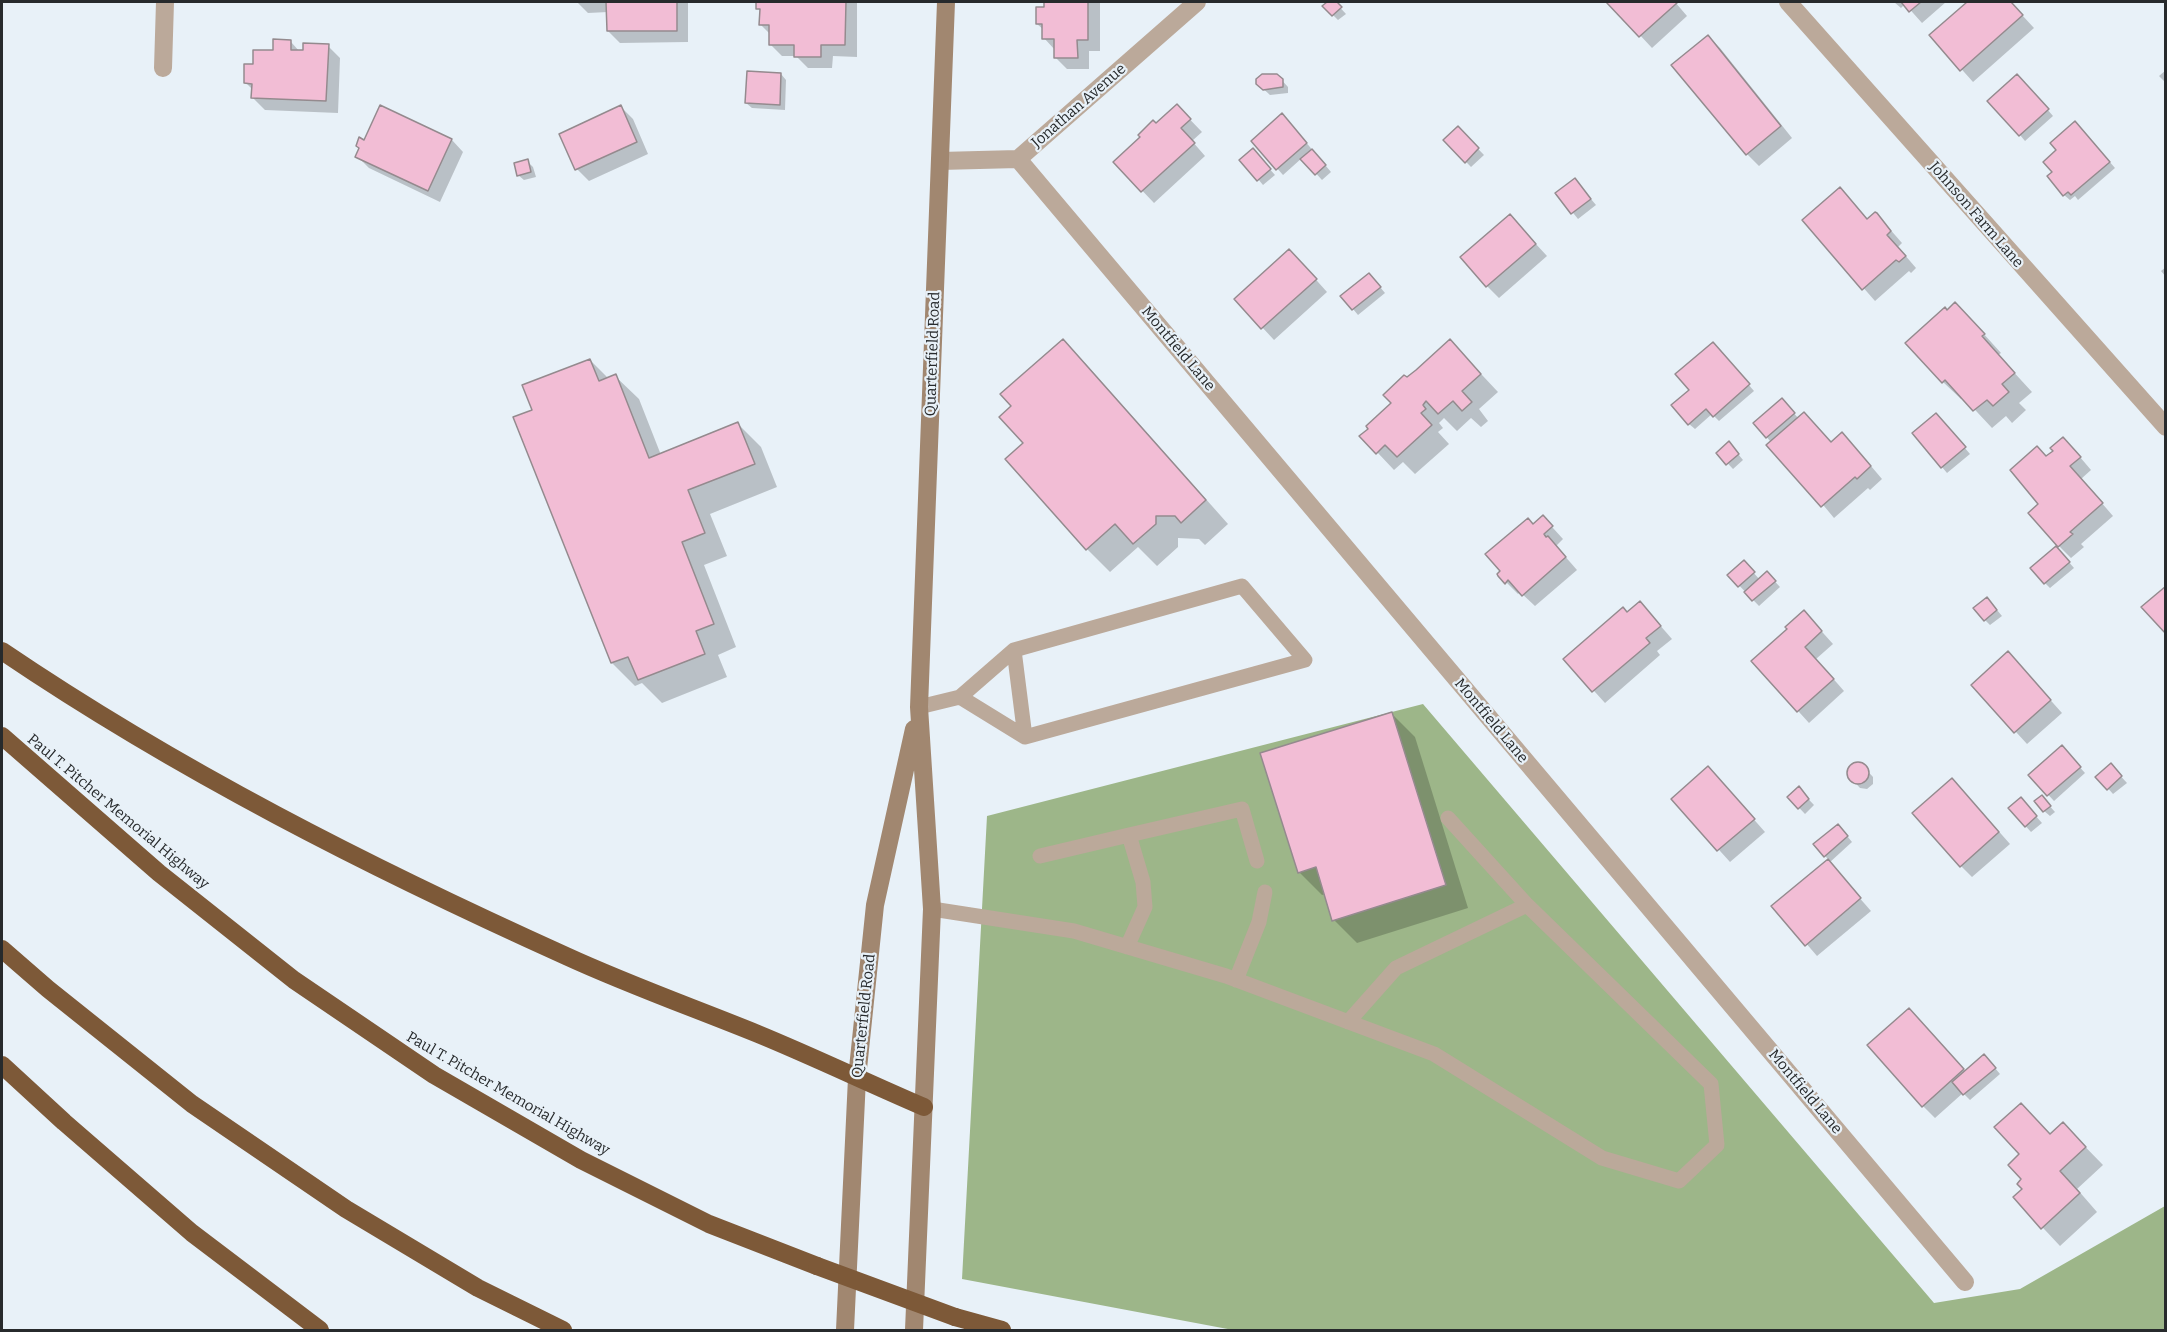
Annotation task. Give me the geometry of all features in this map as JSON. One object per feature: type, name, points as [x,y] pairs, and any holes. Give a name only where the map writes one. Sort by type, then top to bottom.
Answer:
[{"type":"highway","points":[[2,651],[115,724],[172,757],[345,851],[435,896],[569,958],[760,1035],[924,1107]]},
{"type":"highway","name":"Paul T. Pitcher Memorial Highway","points":[[2,736],[159,873],[285,973],[434,1075],[581,1160],[709,1224],[956,1317],[1002,1330]]},
{"type":"highway","points":[[2,949],[48,989],[192,1104],[346,1209],[478,1288],[563,1330]]},
{"type":"highway","points":[[2,1065],[192,1233],[320,1330]]},
{"type":"main road","name":"Quarterfield Road","points":[[914,1330],[932,909],[919,707],[946,2]]},
{"type":"main road","name":"Quarterfield Road","points":[[845,1330],[857,1078],[875,905],[919,707]]},
{"type":"street","points":[[163,68],[165,2]]},
{"type":"street","name":"Jonathan Avenue","points":[[940,161],[1018,159],[1197,2]]},
{"type":"street","name":"Johnson Farm Lane","points":[[1788,2],[2166,427]]},
{"type":"street","name":"Montfield Lane","points":[[1018,159],[1965,1282]]},
{"type":"lane","points":[[919,707],[960,697],[1014,650],[1242,586],[1305,660],[1025,737],[960,697]]},
{"type":"lane","points":[[1014,650],[1025,737]]},
{"type":"lane","points":[[1040,856],[1242,809],[1257,861]]},
{"type":"lane","points":[[932,909],[1074,931],[1236,980],[1434,1054],[1602,1158],[1679,1181],[1718,1145],[1711,1084],[1527,905],[1448,818]]},
{"type":"lane","points":[[1127,947],[1145,907],[1143,882],[1129,835]]},
{"type":"lane","points":[[1236,980],[1259,922],[1265,892]]},
{"type":"lane","points":[[1348,1022],[1396,968],[1527,905]]},
{"type":"green space","points":[[1423,704],[1934,1303],[2020,1289],[2165,1206],[2165,1330],[1233,1330],[962,1279],[987,816]]},
{"type":"building","points":[[606,2],[677,2],[677,31],[607,31]]},
{"type":"building","points":[[756,2],[846,2],[845,45],[821,45],[821,57],[794,57],[794,45],[769,45],[769,25],[759,25],[760,9],[756,9]]},
{"type":"building","points":[[1044,2],[1088,2],[1088,40],[1077,40],[1078,58],[1054,58],[1054,39],[1042,39],[1042,24],[1036,24],[1036,7],[1044,7]]},
{"type":"building","points":[[1327,2],[1337,2],[1342,7],[1332,16],[1322,6]]},
{"type":"building","points":[[1606,2],[1675,2],[1677,3],[1639,37]]},
{"type":"building","points":[[1901,2],[1921,2],[1909,12]]},
{"type":"building","points":[[1967,2],[2011,2],[2023,15],[1960,71],[1929,35]]},
{"type":"building","points":[[1708,35],[1781,126],[1746,155],[1671,65]]},
{"type":"building","points":[[273,39],[291,40],[291,50],[303,50],[303,43],[329,44],[326,101],[251,98],[252,84],[244,83],[244,64],[253,64],[253,50],[273,50]]},
{"type":"building","points":[[747,71],[781,73],[780,105],[745,103]]},
{"type":"building","points":[[1262,74],[1277,74],[1283,79],[1283,87],[1263,90],[1256,84],[1256,79]]},
{"type":"building","points":[[2017,74],[2049,109],[2019,136],[1987,101]]},
{"type":"building","points":[[1177,104],[1191,119],[1181,128],[1195,143],[1141,192],[1113,162],[1140,137],[1138,135],[1153,120],[1156,123]]},
{"type":"building","points":[[380,105],[452,139],[428,191],[355,157],[359,148],[356,146],[359,137],[364,140]]},
{"type":"building","points":[[621,105],[637,142],[575,170],[559,134]]},
{"type":"building","points":[[1282,113],[1307,143],[1276,170],[1251,141]]},
{"type":"building","points":[[2075,121],[2110,162],[2071,195],[2068,192],[2063,196],[2047,176],[2052,172],[2043,162],[2056,150],[2050,143]]},
{"type":"building","points":[[1458,126],[1479,148],[1465,163],[1443,140]]},
{"type":"building","points":[[1253,148],[1271,169],[1257,181],[1239,160]]},
{"type":"building","points":[[1312,149],[1326,165],[1315,175],[1300,159]]},
{"type":"building","points":[[528,159],[531,172],[517,176],[514,163]]},
{"type":"building","points":[[1575,178],[1591,199],[1571,214],[1555,193]]},
{"type":"building","points":[[1840,187],[1867,219],[1875,212],[1877,213],[1891,231],[1887,235],[1906,256],[1899,262],[1896,260],[1862,290],[1802,220]]},
{"type":"building","points":[[1510,214],[1536,244],[1486,287],[1460,257]]},
{"type":"building","points":[[1289,249],[1317,279],[1261,329],[1234,299]]},
{"type":"building","points":[[1369,273],[1381,287],[1352,310],[1340,296]]},
{"type":"building","points":[[1955,302],[1985,334],[1982,336],[2015,373],[2002,384],[2009,392],[1993,406],[1987,400],[1973,411],[1945,380],[1942,383],[1905,343],[1945,307],[1947,310]]},
{"type":"building","points":[[1063,339],[1206,500],[1181,523],[1175,516],[1156,516],[1156,524],[1133,544],[1115,524],[1086,550],[1005,459],[1023,443],[999,417],[1011,406],[1000,394]]},
{"type":"building","points":[[1450,339],[1481,374],[1462,391],[1472,402],[1462,411],[1453,401],[1438,414],[1426,401],[1423,405],[1426,409],[1421,413],[1432,425],[1397,457],[1385,445],[1376,454],[1359,436],[1368,429],[1366,426],[1391,403],[1383,395],[1404,375],[1407,377],[1416,370]]},
{"type":"building","points":[[1713,342],[1750,384],[1713,417],[1706,409],[1688,425],[1671,405],[1689,390],[1675,374]]},
{"type":"building","points":[[590,359],[599,381],[616,374],[649,458],[738,422],[755,464],[688,490],[705,533],[682,542],[714,624],[696,631],[705,654],[638,680],[628,657],[611,663],[513,417],[532,410],[522,385]]},
{"type":"building","points":[[1782,398],[1795,413],[1766,438],[1753,423]]},
{"type":"building","points":[[1804,412],[1831,442],[1842,432],[1871,466],[1821,507],[1766,445]]},
{"type":"building","points":[[1936,413],[1966,447],[1941,468],[1912,433]]},
{"type":"building","points":[[2063,437],[2081,457],[2070,466],[2103,503],[2070,532],[2073,534],[2058,547],[2028,513],[2038,504],[2010,470],[2037,446],[2046,456],[2053,451],[2050,448]]},
{"type":"building","points":[[1729,441],[1739,454],[1726,465],[1716,453]]},
{"type":"building","points":[[1543,515],[1553,526],[1544,534],[1566,557],[1522,596],[1508,580],[1505,584],[1497,574],[1500,571],[1485,554],[1528,518],[1533,524]]},
{"type":"building","points":[[2056,546],[2070,562],[2044,584],[2030,568]]},
{"type":"building","points":[[1744,560],[1755,572],[1738,587],[1727,575]]},
{"type":"building","points":[[1767,571],[1776,581],[1752,601],[1744,592]]},
{"type":"building","points":[[2166,586],[2166,634],[2141,607]]},
{"type":"building","points":[[1987,597],[1997,610],[1984,621],[1973,608]]},
{"type":"building","points":[[1640,601],[1661,626],[1646,638],[1650,643],[1592,692],[1563,659],[1623,607],[1627,612]]},
{"type":"building","points":[[1804,610],[1822,631],[1805,647],[1834,679],[1797,712],[1751,661],[1787,629],[1785,627]]},
{"type":"building","points":[[2008,651],[2051,700],[2014,733],[1971,685]]},
{"type":"building","points":[[1392,712],[1446,885],[1332,921],[1316,867],[1298,873],[1260,753]]},
{"type":"building","points":[[2062,745],[2081,767],[2047,796],[2028,775]]},
{"type":"building","points":[[1858,762],[1866,765],[1869,773],[1866,781],[1858,784],[1850,781],[1847,773],[1850,765]]},
{"type":"building","points":[[2111,763],[2122,776],[2107,790],[2095,777]]},
{"type":"building","points":[[1708,766],[1755,819],[1717,851],[1671,799]]},
{"type":"building","points":[[1952,778],[1999,832],[1960,867],[1912,813]]},
{"type":"building","points":[[1799,786],[1809,799],[1798,809],[1787,797]]},
{"type":"building","points":[[2042,795],[2051,806],[2043,812],[2034,801]]},
{"type":"building","points":[[2021,797],[2037,816],[2025,827],[2008,808]]},
{"type":"building","points":[[1838,824],[1848,836],[1824,857],[1813,844]]},
{"type":"building","points":[[1828,859],[1861,898],[1805,946],[1771,906]]},
{"type":"building","points":[[1909,1008],[1964,1069],[1922,1107],[1867,1045]]},
{"type":"building","points":[[1984,1054],[1996,1068],[1963,1095],[1952,1082]]},
{"type":"building","points":[[2021,1103],[2050,1134],[2063,1122],[2086,1147],[2060,1171],[2080,1193],[2041,1229],[2013,1197],[2022,1189],[2017,1184],[2021,1179],[2008,1165],[2019,1154],[1994,1127]]}]
